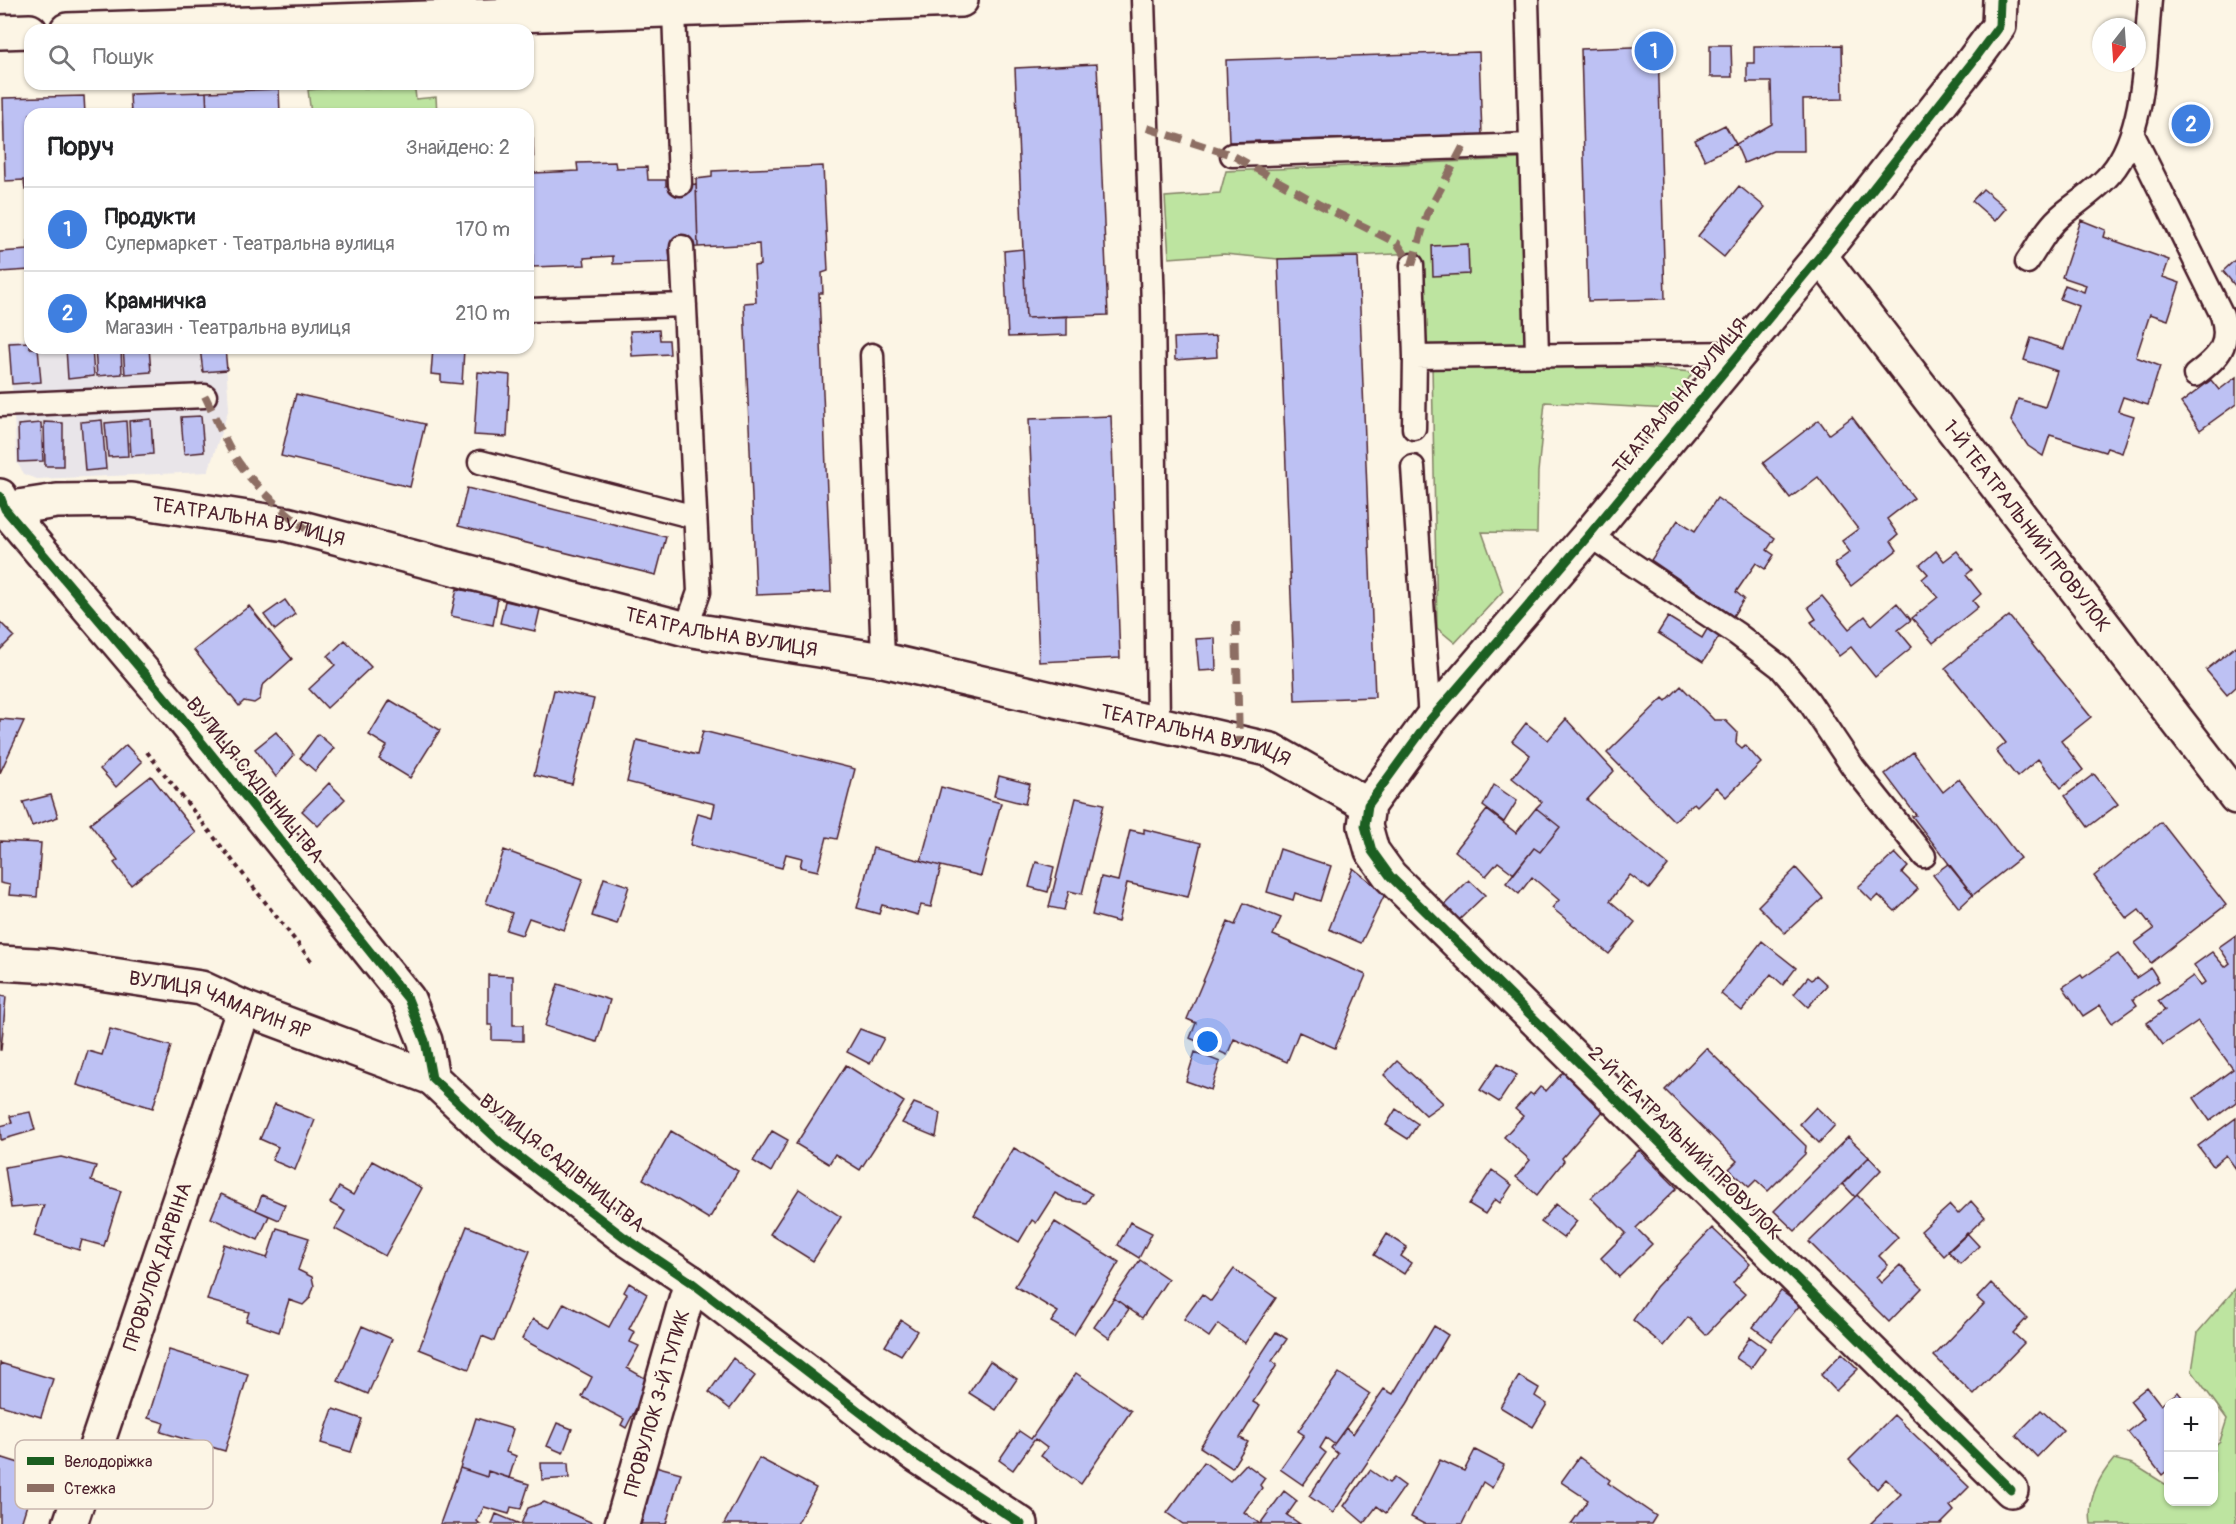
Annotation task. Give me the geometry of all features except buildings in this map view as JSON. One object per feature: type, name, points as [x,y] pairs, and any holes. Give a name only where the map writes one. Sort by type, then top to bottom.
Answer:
[{"type":"street","points":[[240,24],[962,0]]},
{"type":"street","name":"ТЕАТРАЛЬНА ВУЛИЦЯ","points":[[3,503],[131,500],[210,511],[306,529],[686,629],[883,660],[1271,750],[1368,805],[1430,720],[1589,535],[1820,256],[1999,26],[2000,0]]},
{"type":"street","points":[[0,32],[24,31]]},
{"type":"street","name":"1-Й ТЕАТРАЛЬНИЙ ПРОВУЛОК","points":[[1820,256],[2236,797]]},
{"type":"street","name":"ВУЛИЦЯ САДІВНИЦТВА","points":[[3,503],[183,719],[408,999],[425,1041],[432,1078],[500,1142],[624,1237],[691,1282],[916,1455],[1021,1524]]},
{"type":"street","name":"2-Й ТЕАТРАЛЬНИЙ ПРОВУЛОК","points":[[1368,805],[1365,826],[1372,851],[1390,876],[2011,1490]]},
{"type":"street","name":"ВУЛИЦЯ ЧАМАРИН ЯР","points":[[0,963],[52,966],[201,988],[244,1008],[432,1078]]},
{"type":"street","name":"ПРОВУЛОК ДАРВІНА","points":[[98,1440],[244,1008]]},
{"type":"street","name":"ПРОВУЛОК 3-Й ТУПИК","points":[[622,1524],[691,1282]]},
{"type":"street","name":"ПРОВУЛОК ДАРВІНА","points":[[70,1524],[75,1509]]},
{"type":"lane","points":[[1143,0],[1153,307],[1158,723]]},
{"type":"lane","points":[[1527,0],[1537,354]]},
{"type":"lane","points":[[2027,262],[2047,231],[2062,215],[2100,185],[2113,171],[2124,153],[2132,133],[2140,96],[2150,0]]},
{"type":"lane","points":[[674,9],[680,184]]},
{"type":"lane","points":[[2132,133],[2222,315],[2226,331],[2224,345],[2218,354],[2195,375]]},
{"type":"lane","points":[[1233,155],[1531,146]]},
{"type":"lane","points":[[682,247],[699,592],[686,629]]},
{"type":"lane","points":[[1412,265],[1415,357],[1414,428]]},
{"type":"lane","points":[[534,310],[685,305]]},
{"type":"lane","points":[[1415,357],[1739,353]]},
{"type":"lane","points":[[872,355],[883,660]]},
{"type":"lane","points":[[0,405],[205,396]]},
{"type":"lane","points":[[480,462],[695,517]]},
{"type":"lane","points":[[1413,467],[1430,720]]},
{"type":"lane","points":[[1589,535],[1737,634],[1780,667],[1808,700],[1853,767],[1924,856]]},
{"type":"path","points":[[147,752],[313,963]]},
{"type":"shaded area","points":[[24,339],[24,354],[225,354],[229,408],[208,472],[37,479],[25,475],[17,463],[9,340]]},
{"type":"green space","points":[[308,90],[415,90],[416,99],[436,97],[437,108],[310,108]]},
{"type":"green space","points":[[1521,159],[1529,344],[1424,349],[1423,279],[1419,253],[1278,259],[1224,254],[1169,258],[1165,197],[1220,193],[1226,171]]},
{"type":"green space","points":[[1584,363],[1693,372],[1669,409],[1545,402],[1538,472],[1537,533],[1482,532],[1503,591],[1455,643],[1437,628],[1432,366]]},
{"type":"green space","points":[[2236,1288],[2236,1524],[2091,1524],[2092,1497],[2103,1474],[2114,1459],[2133,1464],[2164,1483],[2164,1506],[2218,1506],[2218,1443],[2227,1419],[2218,1407],[2218,1398],[2212,1398],[2192,1371],[2198,1332]]},
{"type":"marked path","points":[[1147,128],[1232,155],[1318,204],[1397,243],[1412,265]]},
{"type":"marked path","points":[[1412,265],[1427,214],[1463,147]]},
{"type":"marked path","points":[[205,396],[226,442],[242,467],[264,492],[306,529]]},
{"type":"marked path","points":[[1236,622],[1239,743]]},
{"type":"cycle path","points":[[2000,0],[1999,26],[1971,64],[1820,256],[1589,535],[1430,720],[1368,805],[1365,826],[1372,851],[1390,876],[2011,1490]]},
{"type":"cycle path","points":[[0,496],[5,509],[183,719],[408,999],[425,1041],[432,1078],[500,1142],[624,1237],[691,1282],[916,1455],[1021,1524]]},
{"type":"place","name":"Продукти","points":[[1654,51]]},
{"type":"place","name":"Крамничка","points":[[2191,124]]}]
